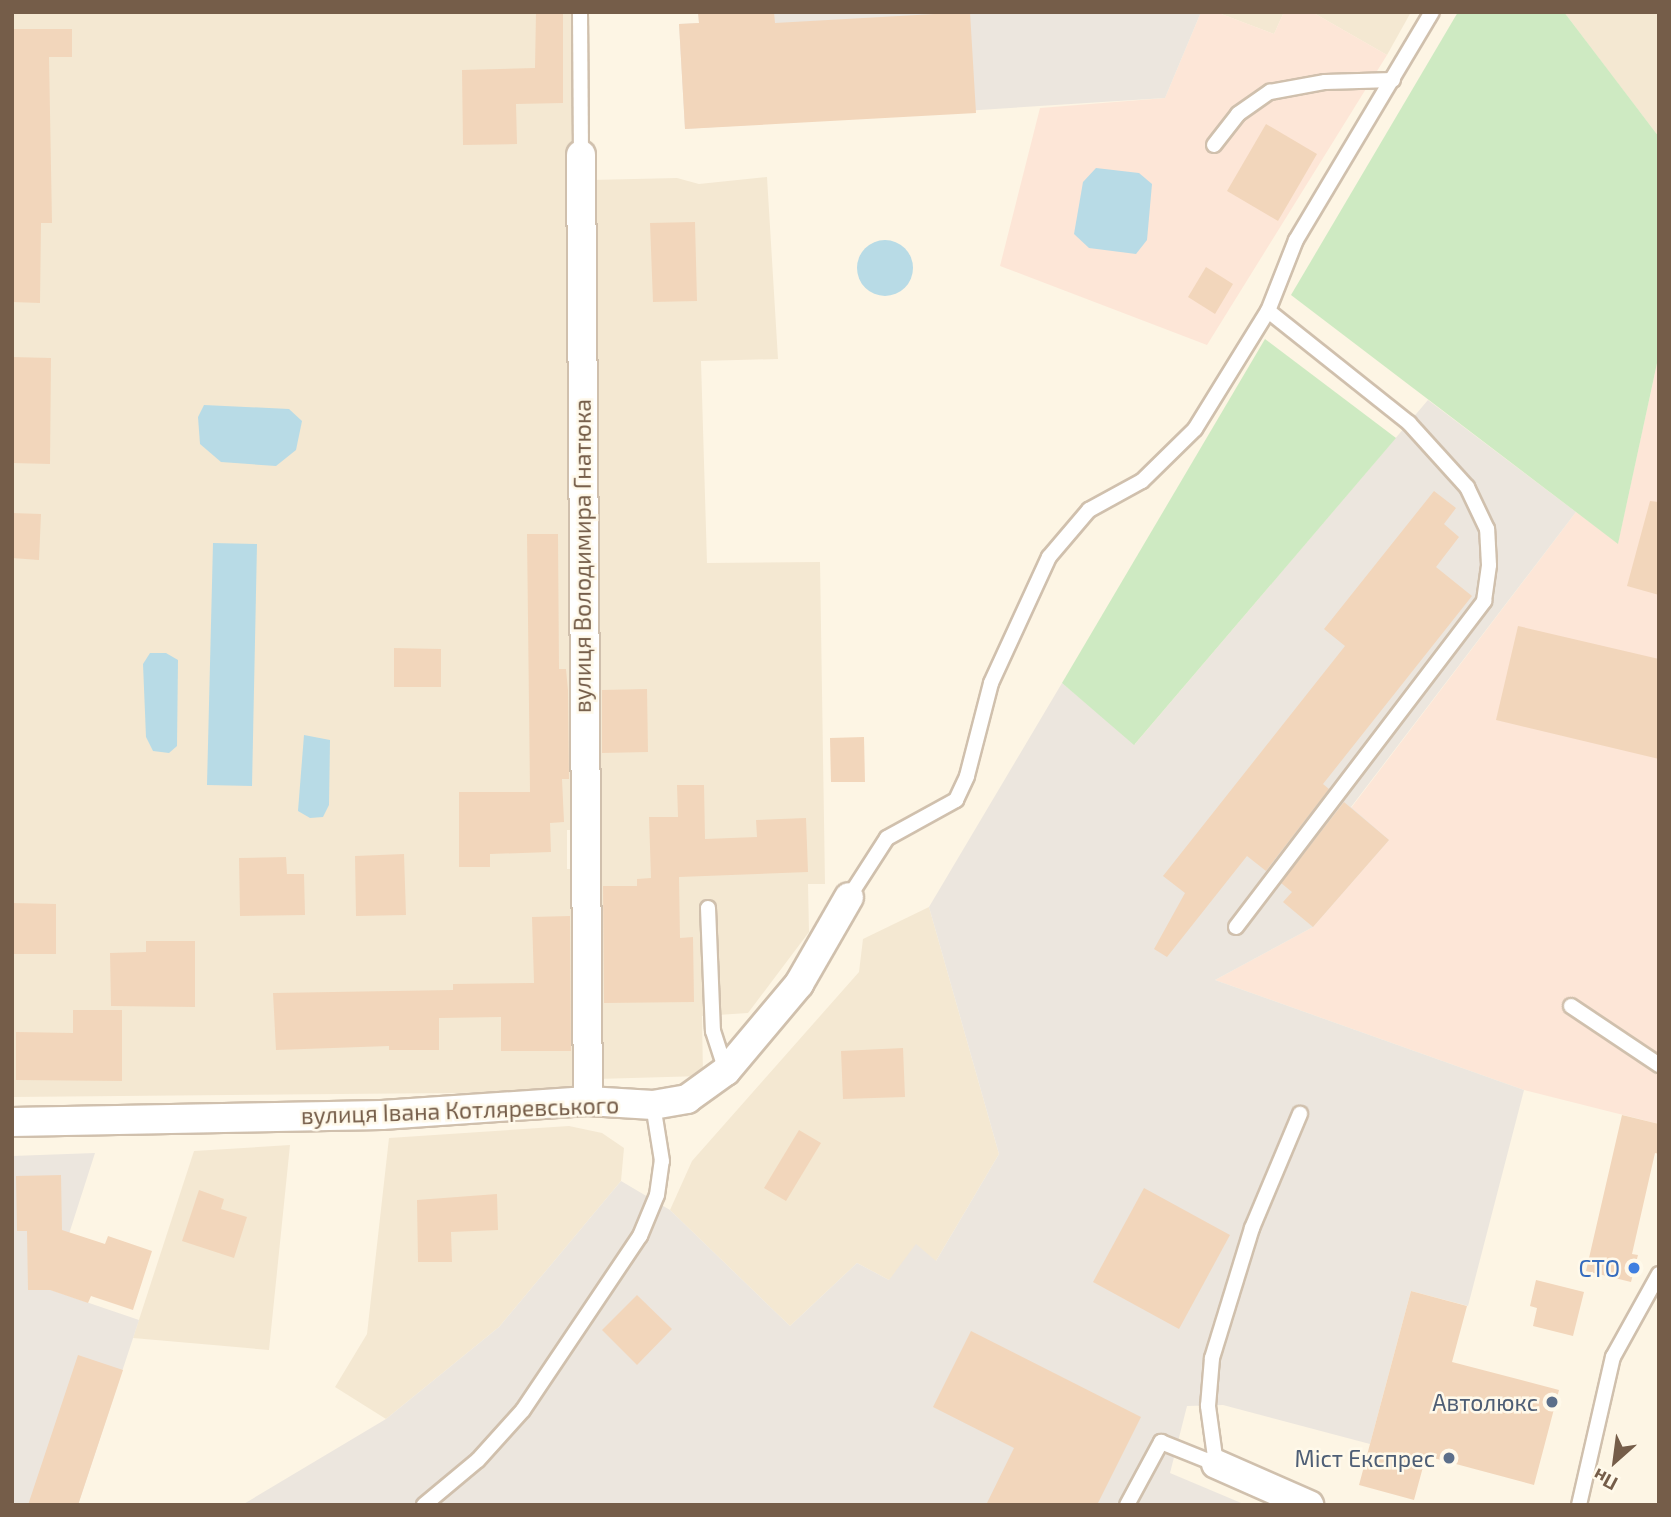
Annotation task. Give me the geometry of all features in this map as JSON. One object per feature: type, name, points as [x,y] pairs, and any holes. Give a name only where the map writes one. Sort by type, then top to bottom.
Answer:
[{"type":"street","name":"вулиця Володимира Гнатюка","points":[[581,155],[588,1101]]},
{"type":"street","name":"вулиця Івана Котляревського","points":[[12,1122],[382,1115],[588,1101],[653,1105],[687,1100],[726,1071],[799,984],[849,897]]},
{"type":"street","points":[[1216,1464],[1310,1505]]},
{"type":"lane","name":"вулиця Володимира Гнатюка","points":[[580,12],[581,155]]},
{"type":"lane","points":[[849,897],[887,838],[956,800],[968,776],[991,683],[1049,557],[1089,510],[1142,481],[1166,461],[1195,429],[1268,311],[1296,240],[1432,12]]},
{"type":"lane","points":[[1214,145],[1238,114],[1270,92],[1325,82],[1393,80]]},
{"type":"lane","points":[[1236,927],[1483,601],[1489,565],[1487,529],[1467,487],[1409,423],[1268,311]]},
{"type":"lane","points":[[708,908],[713,1031],[726,1071]]},
{"type":"lane","points":[[1571,1006],[1659,1065]]},
{"type":"lane","points":[[424,1505],[478,1460],[523,1410],[640,1237],[657,1195],[662,1161],[653,1105]]},
{"type":"lane","points":[[1127,1505],[1161,1442],[1216,1464],[1208,1406],[1212,1358],[1252,1228],[1300,1114]]},
{"type":"lane","points":[[1579,1505],[1613,1357],[1659,1275]]},
{"type":"shaded area","points":[[12,12],[572,12],[575,830],[567,830],[567,869],[574,869],[576,1092],[12,1097]]},
{"type":"shaded area","points":[[698,12],[1201,12],[1165,98],[685,129],[679,24],[699,23]]},
{"type":"shaded area","points":[[1201,12],[1216,12],[1274,34],[1284,12],[1312,12],[1387,55],[1207,345],[1000,266],[1040,108],[1165,98]]},
{"type":"shaded area","points":[[1216,12],[1284,12],[1274,34]]},
{"type":"shaded area","points":[[1312,12],[1411,12],[1387,55]]},
{"type":"shaded area","points":[[1564,12],[1659,12],[1659,137],[1610,73]]},
{"type":"shaded area","points":[[767,177],[778,359],[701,361],[707,563],[820,562],[825,884],[808,884],[809,932],[748,1013],[702,1016],[703,1076],[596,1079],[591,180],[677,178],[699,184]]},
{"type":"shaded area","points":[[1659,354],[1659,1124],[1524,1090],[1215,980],[1313,927],[1388,840],[1351,808],[1576,512],[1618,543]]},
{"type":"shaded area","points":[[1428,400],[1576,512],[1351,807],[1389,840],[1313,927],[1215,980],[1524,1090],[1468,1306],[1411,1291],[1370,1444],[1223,1405],[1187,1406],[1170,1473],[1246,1505],[242,1505],[386,1419],[499,1327],[621,1181],[670,1210],[790,1326],[857,1263],[889,1280],[916,1244],[936,1261],[999,1154],[929,907],[1062,683],[1135,744]]},
{"type":"shaded area","points":[[929,907],[999,1154],[936,1261],[889,1280],[857,1263],[790,1326],[670,1210],[692,1161],[859,972],[863,939]]},
{"type":"shaded area","points":[[569,1126],[602,1133],[624,1148],[621,1181],[499,1327],[386,1419],[335,1387],[367,1334],[389,1138]]},
{"type":"shaded area","points":[[290,1145],[269,1350],[133,1338],[194,1151]]},
{"type":"shaded area","points":[[95,1153],[51,1290],[139,1320],[78,1505],[12,1505],[12,1156]]},
{"type":"green space","points":[[1458,12],[1564,12],[1659,137],[1659,354],[1618,544],[1291,295]]},
{"type":"green space","points":[[1265,339],[1396,438],[1134,745],[1062,683]]},
{"type":"water","points":[[1096,168],[1139,173],[1152,184],[1147,240],[1136,254],[1089,248],[1074,234],[1083,182]]},
{"type":"water","points":[[885,240],[896,242],[905,248],[911,257],[911,279],[905,288],[896,294],[885,296],[874,294],[865,288],[859,279],[857,268],[859,257],[865,248],[874,242]]},
{"type":"water","points":[[204,405],[289,409],[302,421],[296,450],[276,466],[221,462],[200,444],[198,417]]},
{"type":"water","points":[[213,543],[257,544],[252,786],[207,785]]},
{"type":"water","points":[[150,653],[166,653],[178,660],[177,746],[169,753],[153,751],[146,737],[143,664]]},
{"type":"water","points":[[304,735],[330,740],[329,805],[323,817],[310,818],[298,811]]},
{"type":"building","points":[[536,12],[563,12],[563,103],[516,104],[517,144],[463,145],[462,70],[535,68]]},
{"type":"building","points":[[698,12],[774,12],[775,23],[970,12],[976,113],[685,129],[679,24],[699,23]]},
{"type":"building","points":[[12,29],[72,29],[72,57],[49,57],[52,223],[41,223],[40,303],[12,302]]},
{"type":"building","points":[[1266,124],[1317,154],[1278,221],[1227,191]]},
{"type":"building","points":[[695,222],[697,301],[653,302],[650,223]]},
{"type":"building","points":[[1206,267],[1233,284],[1215,314],[1188,297]]},
{"type":"building","points":[[12,357],[51,358],[50,464],[12,463]]},
{"type":"building","points":[[1434,491],[1456,508],[1444,524],[1459,537],[1436,567],[1472,596],[1323,784],[1329,789],[1266,871],[1247,856],[1167,957],[1154,949],[1185,893],[1163,876],[1345,646],[1324,629]]},
{"type":"building","points":[[1650,501],[1659,502],[1659,595],[1627,586]]},
{"type":"building","points":[[12,513],[41,514],[39,560],[12,558]]},
{"type":"building","points":[[527,534],[558,534],[559,669],[566,669],[568,690],[569,779],[562,779],[564,822],[550,823],[551,852],[490,854],[490,867],[459,867],[459,792],[530,792]]},
{"type":"building","points":[[1518,626],[1659,659],[1659,759],[1496,720]]},
{"type":"building","points":[[394,648],[441,649],[441,687],[394,687]]},
{"type":"building","points":[[647,689],[648,752],[602,753],[602,690]]},
{"type":"building","points":[[864,737],[865,782],[831,782],[830,738]]},
{"type":"building","points":[[677,785],[704,785],[705,839],[757,837],[756,820],[806,818],[808,872],[679,877],[680,938],[693,937],[694,1002],[604,1003],[603,886],[637,886],[637,879],[651,878],[649,817],[678,817]]},
{"type":"building","points":[[1344,802],[1389,840],[1313,927],[1283,902],[1292,892],[1281,883]]},
{"type":"building","points":[[404,854],[406,915],[356,916],[355,856]]},
{"type":"building","points":[[286,857],[287,874],[304,874],[305,915],[240,916],[239,858]]},
{"type":"building","points":[[12,903],[56,904],[56,954],[12,954]]},
{"type":"building","points":[[570,916],[571,1051],[501,1051],[501,1017],[439,1018],[439,1050],[389,1050],[389,1046],[276,1050],[273,993],[453,990],[453,984],[534,983],[532,917]]},
{"type":"building","points":[[146,941],[195,941],[195,1007],[111,1006],[110,953],[146,952]]},
{"type":"building","points":[[73,1010],[122,1010],[122,1081],[16,1080],[16,1032],[73,1033]]},
{"type":"building","points":[[903,1048],[905,1097],[843,1099],[841,1051]]},
{"type":"building","points":[[1622,1115],[1659,1124],[1659,1154],[1655,1153],[1632,1254],[1638,1255],[1631,1282],[1586,1271]]},
{"type":"building","points":[[799,1130],[821,1143],[786,1201],[764,1188]]},
{"type":"building","points":[[61,1175],[62,1230],[105,1244],[108,1236],[152,1251],[133,1310],[91,1296],[88,1303],[50,1290],[28,1290],[27,1231],[17,1231],[16,1176]]},
{"type":"building","points":[[1144,1188],[1230,1235],[1179,1329],[1093,1282]]},
{"type":"building","points":[[199,1190],[224,1199],[221,1209],[247,1217],[234,1258],[182,1241]]},
{"type":"building","points":[[497,1194],[498,1230],[451,1232],[452,1262],[418,1262],[417,1200]]},
{"type":"building","points":[[1536,1280],[1584,1292],[1573,1336],[1533,1326],[1537,1308],[1530,1306]]},
{"type":"building","points":[[1411,1291],[1467,1306],[1452,1362],[1559,1390],[1534,1485],[1426,1456],[1414,1500],[1359,1485]]},
{"type":"building","points":[[637,1295],[672,1329],[637,1365],[602,1330]]},
{"type":"building","points":[[971,1331],[1141,1417],[1097,1505],[986,1505],[1014,1448],[933,1407]]},
{"type":"building","points":[[78,1355],[123,1370],[78,1505],[28,1505]]},
{"type":"place","name":"СТО","points":[[1634,1268]]},
{"type":"place","name":"Автолюкс","points":[[1552,1402]]},
{"type":"place","name":"Міст Експрес","points":[[1449,1458]]}]
